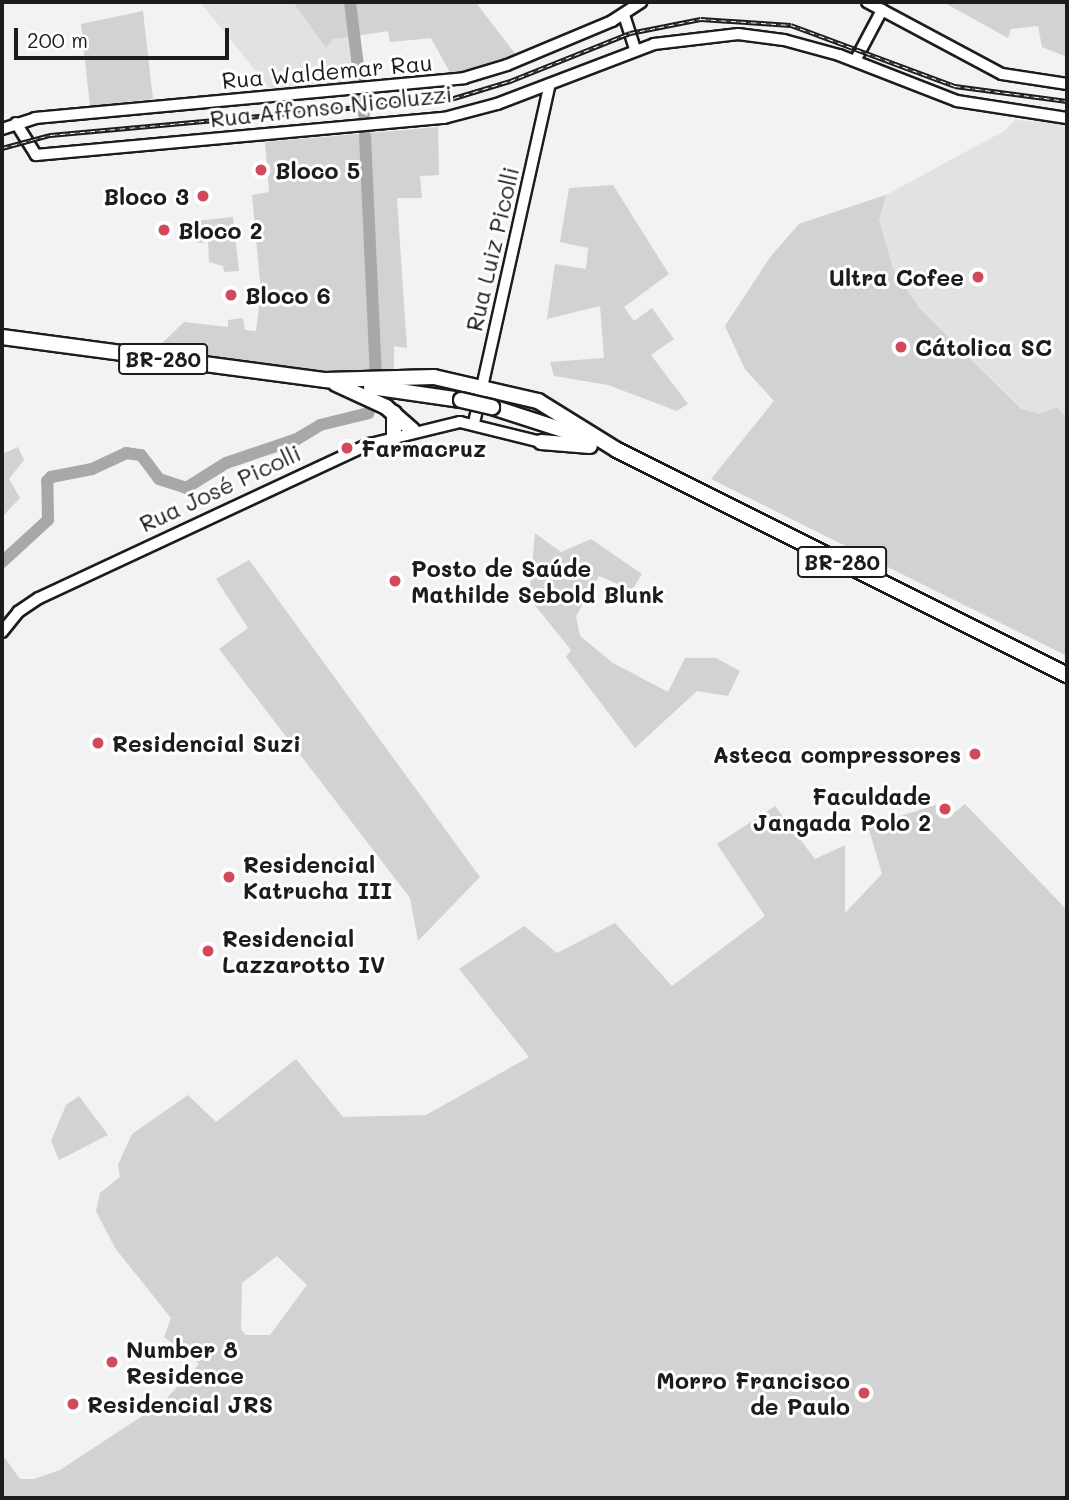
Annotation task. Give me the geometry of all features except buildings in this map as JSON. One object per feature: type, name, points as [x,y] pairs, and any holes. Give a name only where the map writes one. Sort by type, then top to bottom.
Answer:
[{"type":"highway","name":"BR-280","points":[[2,337],[325,380],[492,407],[612,447],[1067,675]]},
{"type":"highway","points":[[325,380],[427,376],[482,385],[538,401],[612,447]]},
{"type":"highway","points":[[325,380],[366,396],[394,413],[412,430]]},
{"type":"highway","points":[[394,413],[394,436]]},
{"type":"highway","points":[[541,442],[612,447]]},
{"type":"street","name":"Rua Waldemar Rau","points":[[2,129],[16,123],[448,80],[497,69],[624,15],[641,2]]},
{"type":"street","points":[[867,2],[1002,74],[1067,84]]},
{"type":"street","points":[[855,61],[882,10]]},
{"type":"street","points":[[624,15],[635,49]]},
{"type":"street","name":"Rua Affonso Nicoluzzi","points":[[16,123],[36,155],[444,118],[550,84],[635,49],[692,37],[738,34],[784,40],[855,61],[957,101],[1067,118]]},
{"type":"street","name":"Rua Luiz Picolli","points":[[474,423],[550,84]]},
{"type":"street","name":"Rua José Picolli","points":[[2,632],[12,617],[39,598],[321,464],[394,436],[447,422],[474,423],[541,442]]},
{"type":"shaded area","points":[[200,2],[476,2],[516,55],[492,67],[451,74],[431,38],[390,42],[389,31],[357,36],[369,88],[276,96]]},
{"type":"shaded area","points":[[475,2],[516,55],[492,67],[451,74],[431,38],[390,42],[388,31],[333,39],[326,48],[294,3]]},
{"type":"shaded area","points":[[943,2],[1067,2],[1067,57],[1042,47],[1038,26],[1011,29],[1008,38]]},
{"type":"shaded area","points":[[143,11],[153,99],[90,106],[81,24]]},
{"type":"shaded area","name":"Cátolica SC","points":[[1015,120],[1067,124],[1067,418],[1057,407],[822,534],[712,479],[774,401],[745,369],[725,326],[771,256],[799,224],[886,195],[1004,131]]},
{"type":"shaded area","points":[[438,127],[439,175],[420,176],[422,198],[397,198],[407,348],[394,346],[394,375],[306,370],[155,350],[184,322],[228,327],[228,320],[243,318],[245,330],[256,331],[261,292],[252,195],[269,192],[265,142]]},
{"type":"shaded area","points":[[613,185],[669,274],[624,307],[634,321],[652,308],[674,339],[651,355],[688,404],[677,411],[608,385],[554,376],[550,362],[604,358],[600,306],[547,319],[555,264],[586,269],[588,248],[560,242],[569,188]]},
{"type":"shaded area","name":"Cátolica SC","points":[[886,195],[879,220],[893,269],[919,308],[1021,409],[1040,414],[1057,407],[1067,418],[1067,656],[711,479],[774,401],[745,369],[725,326],[771,256],[799,224]]},
{"type":"shaded area","points":[[233,217],[239,271],[224,272],[223,266],[209,262],[208,242],[196,243],[194,221]]},
{"type":"shaded area","points":[[18,447],[24,460],[9,479],[20,498],[2,517],[2,454]]},
{"type":"shaded area","points":[[535,533],[561,552],[591,539],[642,574],[632,590],[599,576],[576,616],[580,636],[613,663],[668,692],[685,658],[716,658],[740,671],[728,696],[697,691],[635,748],[566,657],[571,650],[529,598]]},
{"type":"shaded area","points":[[249,560],[480,877],[418,941],[410,898],[219,649],[248,628],[216,579]]},
{"type":"shaded area","points":[[942,803],[955,812],[965,804],[1067,910],[1067,1498],[2,1498],[2,1454],[20,1479],[34,1479],[60,1470],[162,1403],[199,1364],[164,1337],[171,1318],[115,1248],[96,1211],[100,1193],[120,1177],[118,1165],[132,1134],[188,1095],[216,1122],[296,1059],[343,1117],[426,1115],[529,1057],[459,969],[524,926],[557,953],[615,923],[672,986],[765,916],[717,844],[775,806],[815,859],[845,845],[845,913],[882,874],[868,826]],"holes":[[[277,1256],[307,1285],[270,1335],[246,1335],[241,1330],[242,1283]]]},
{"type":"shaded area","points":[[79,1096],[108,1135],[59,1160],[51,1141],[66,1105]]},
{"type":"waterway","points":[[350,2],[364,114]]},
{"type":"waterway","points":[[365,136],[376,376]]},
{"type":"waterway","points":[[2,562],[48,520],[47,481],[51,477],[92,469],[126,453],[141,455],[159,479],[186,488],[226,463],[297,439],[320,425],[369,413]]},
{"type":"railway","points":[[2,148],[50,135],[454,98],[510,81],[630,33],[701,19],[791,25],[955,86],[1067,101]]},
{"type":"place","name":"Bloco 5","points":[[261,170]]},
{"type":"place","name":"Bloco 3","points":[[203,196]]},
{"type":"place","name":"Bloco 2","points":[[164,230]]},
{"type":"place","name":"Ultra Cofee","points":[[978,277]]},
{"type":"place","name":"Bloco 6","points":[[231,295]]},
{"type":"place","name":"Cátolica SC","points":[[901,347]]},
{"type":"place","name":"Farmacruz","points":[[347,448]]},
{"type":"place","name":"Posto de Saúde Mathilde Sebold Blunk","points":[[395,581]]},
{"type":"place","name":"Residencial Suzi","points":[[98,743]]},
{"type":"place","name":"Asteca compressores","points":[[975,754]]},
{"type":"place","name":"Faculdade Jangada Polo 2","points":[[945,809]]},
{"type":"place","name":"Residencial Katrucha III","points":[[229,877]]},
{"type":"place","name":"Residencial Lazzarotto IV","points":[[208,951]]},
{"type":"place","name":"Number 8 Residence","points":[[112,1362]]},
{"type":"place","name":"Morro Francisco de Paulo","points":[[864,1393]]},
{"type":"place","name":"Residencial JRS","points":[[73,1404]]}]
